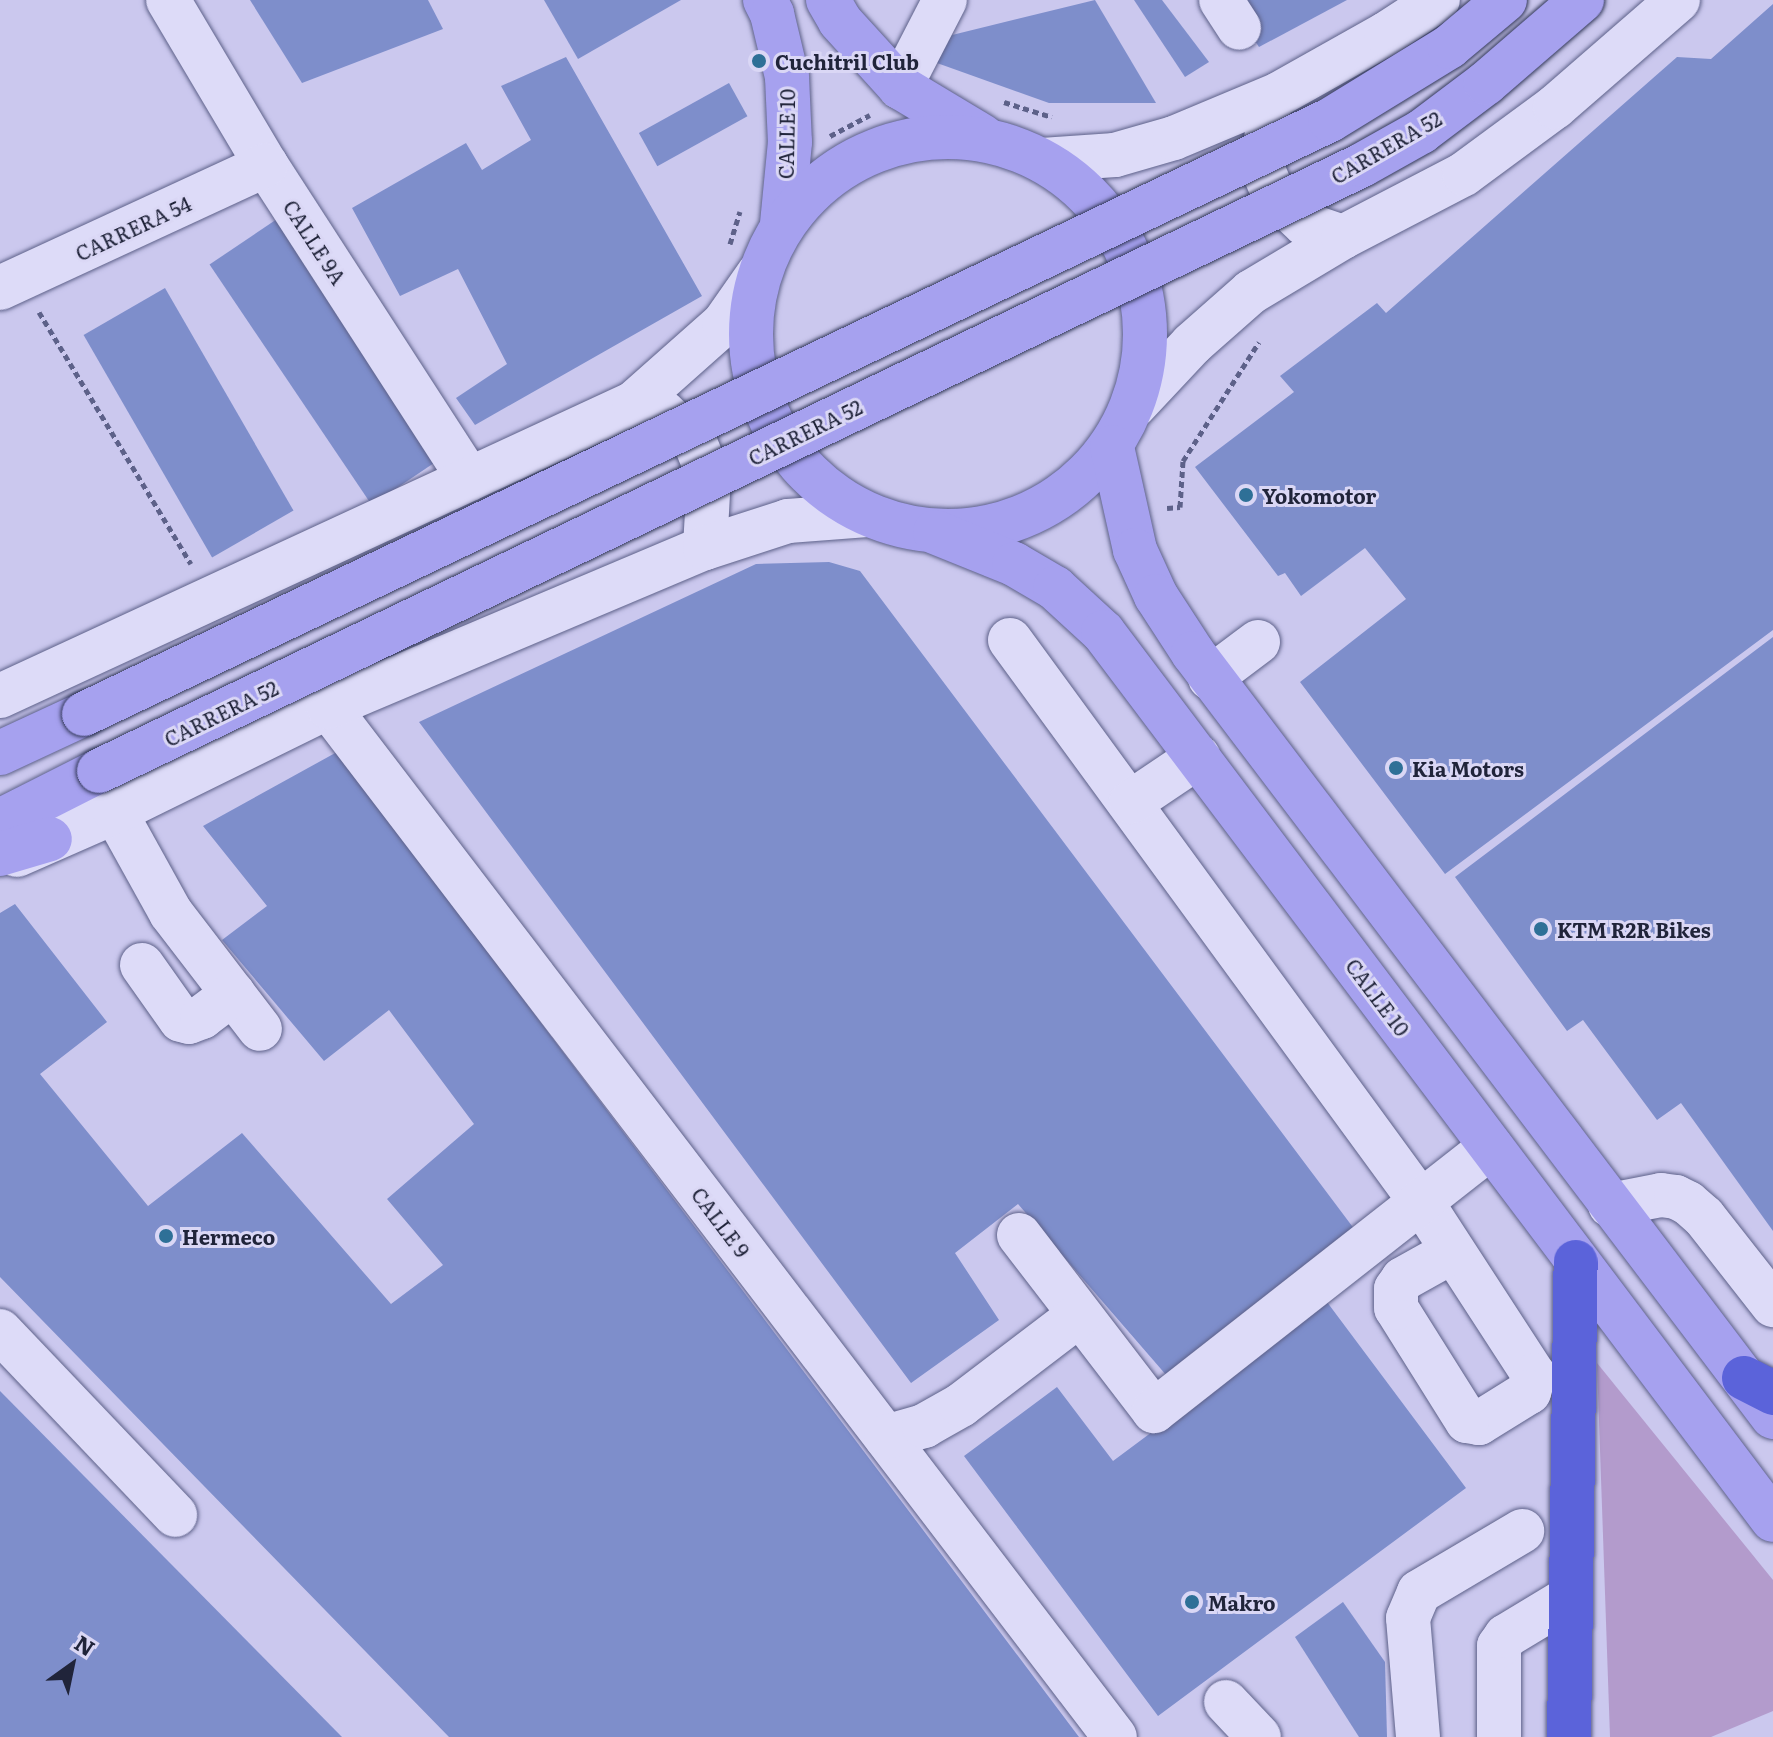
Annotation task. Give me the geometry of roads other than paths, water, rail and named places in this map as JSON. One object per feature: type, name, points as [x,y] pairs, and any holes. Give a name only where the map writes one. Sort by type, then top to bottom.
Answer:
[{"type":"highway","points":[[1569,1737],[1576,1262]]},
{"type":"main road","name":"CALLE 10","points":[[765,0],[772,14],[787,77],[788,158],[782,224]]},
{"type":"main road","points":[[828,0],[840,21],[905,90],[992,120],[1088,194],[1123,240],[1143,293],[1146,350],[1134,406],[1112,447],[1065,496],[1003,525],[935,532],[900,526],[867,515],[826,490],[792,456],[766,414],[752,368],[743,263],[818,184],[868,152],[992,120]]},
{"type":"main road","points":[[0,753],[1330,120],[1449,47],[1505,0]]},
{"type":"main road","name":"CARRERA 52","points":[[0,821],[1362,165],[1421,132],[1486,83],[1582,0]]},
{"type":"main road","points":[[1112,447],[1135,550],[1156,596],[1210,678],[1610,1205],[1759,1385],[1773,1417]]},
{"type":"main road","name":"CALLE 10","points":[[935,532],[1014,564],[1055,588],[1103,632],[1773,1520]]},
{"type":"main road","points":[[0,854],[50,839]]},
{"type":"street","name":"CALLE 9A","points":[[168,0],[266,165],[469,479]]},
{"type":"street","points":[[905,90],[945,0]]},
{"type":"street","points":[[1042,160],[1115,155],[1174,138],[1279,94],[1386,34],[1438,0]]},
{"type":"street","points":[[1134,406],[1192,344],[1251,292],[1343,237],[1464,174],[1555,107],[1678,0]]},
{"type":"street","points":[[1279,94],[1265,128],[1262,167],[1274,195],[1305,224],[1343,237]]},
{"type":"street","name":"CARRERA 54","points":[[8,278],[266,165]]},
{"type":"street","points":[[0,696],[634,403],[724,323],[743,263]]},
{"type":"street","points":[[634,403],[663,412],[695,442],[709,476],[705,548]]},
{"type":"street","name":"CARRERA 52","points":[[0,863],[115,812],[328,707],[705,548],[788,521],[867,515]]},
{"type":"street","points":[[1010,640],[1131,802],[1453,1251]]},
{"type":"street","points":[[1210,678],[1258,642]]},
{"type":"street","name":"CALLE 9","points":[[328,707],[1115,1737]]},
{"type":"street","points":[[1131,802],[1198,757]]},
{"type":"street","points":[[115,812],[171,913],[260,1029]]},
{"type":"street","points":[[142,965],[181,1020],[189,1022],[202,1017],[233,994]]},
{"type":"street","points":[[1019,1235],[1154,1411],[1491,1147]]},
{"type":"street","points":[[1610,1205],[1661,1195],[1688,1203],[1704,1217],[1773,1305]]},
{"type":"street","points":[[886,1437],[924,1426],[961,1405],[1079,1315]]},
{"type":"street","points":[[0,1331],[175,1515]]},
{"type":"street","points":[[1418,1737],[1408,1618],[1419,1592],[1522,1531]]},
{"type":"street","points":[[1499,1737],[1499,1646],[1506,1636],[1569,1598]]},
{"type":"street","points":[[1226,1702],[1259,1737]]},
{"type":"place","name":"Cuchitril Club","points":[[759,61]]},
{"type":"place","name":"Yokomotor","points":[[1246,495]]},
{"type":"place","name":"Kia Motors","points":[[1396,768]]},
{"type":"place","name":"KTM R2R Bikes","points":[[1541,929]]},
{"type":"place","name":"Hermeco","points":[[166,1236]]},
{"type":"place","name":"Makro","points":[[1192,1602]]}]
